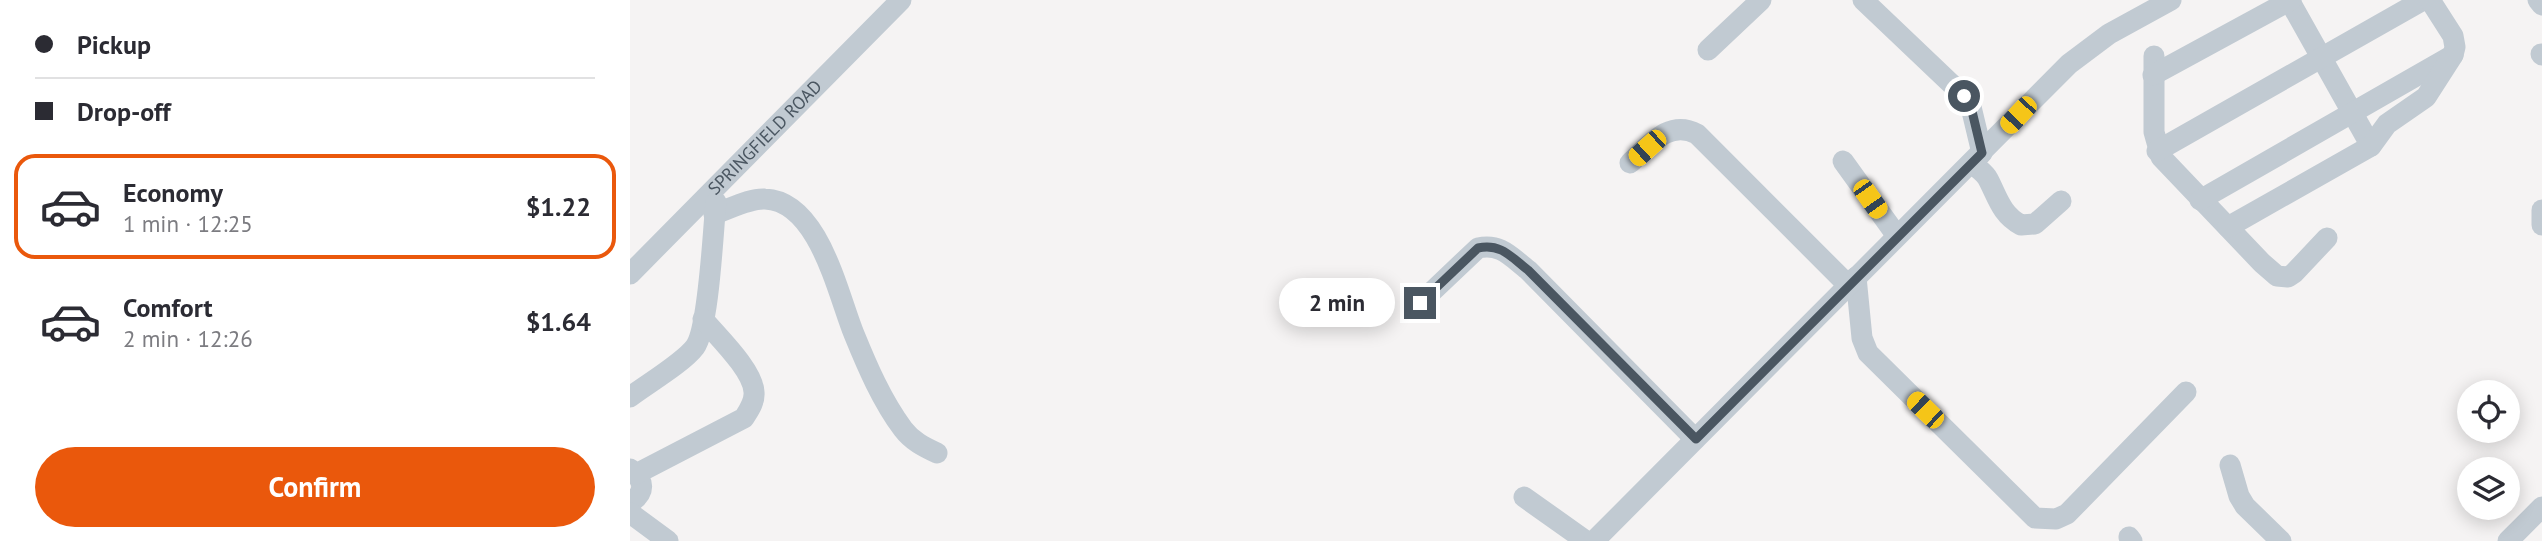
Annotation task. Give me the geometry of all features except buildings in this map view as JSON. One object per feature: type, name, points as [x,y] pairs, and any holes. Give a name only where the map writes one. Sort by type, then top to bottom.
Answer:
[{"type":"street","name":"SPRINGFIELD ROAD","points":[[630,274],[717,183],[901,0]]},
{"type":"street","points":[[1708,50],[1760,0]]},
{"type":"street","points":[[1863,0],[1964,96],[1971,107],[1977,158],[2004,213],[2021,225],[2035,224],[2062,201]]},
{"type":"street","points":[[1594,541],[1977,158],[2036,95],[2080,54],[2109,34],[2171,0]]},
{"type":"street","points":[[2157,151],[2424,0]]},
{"type":"street","points":[[2228,228],[2371,146],[2387,124],[2426,97],[2453,55],[2455,47],[2453,36],[2430,0]]},
{"type":"street","points":[[2538,0],[2542,5]]},
{"type":"street","points":[[2327,238],[2294,273],[2282,277],[2272,272],[2161,158],[2154,132],[2154,66],[2282,2],[2319,57],[2371,146]]},
{"type":"street","points":[[2200,200],[2453,55]]},
{"type":"street","points":[[1630,163],[1672,129],[1688,129],[1697,134],[1852,281],[1862,338],[1868,353],[2035,518],[2050,520],[2067,514],[2186,392]]},
{"type":"street","points":[[1843,161],[1897,236]]},
{"type":"street","points":[[630,397],[695,348],[702,332],[717,183]]},
{"type":"street","points":[[715,214],[751,201],[765,199],[782,203],[796,214],[822,245],[854,333],[882,395],[903,430],[915,442],[937,453]]},
{"type":"street","points":[[2542,210],[2542,225]]},
{"type":"street","points":[[1420,303],[1478,248],[1490,245],[1499,247],[1528,270],[1696,439]]},
{"type":"street","points":[[630,503],[643,489],[642,481],[633,471],[744,418],[751,407],[754,395],[746,372],[703,319]]},
{"type":"street","points":[[2230,465],[2239,496],[2245,506],[2281,541]]},
{"type":"street","points":[[1524,497],[1586,541]]},
{"type":"street","points":[[2508,541],[2542,507]]},
{"type":"street","points":[[630,513],[668,541]]},
{"type":"route","points":[[1420,303],[1478,248],[1490,245],[1499,247],[1528,270],[1696,439],[1982,153],[1971,107],[1964,96]]}]
